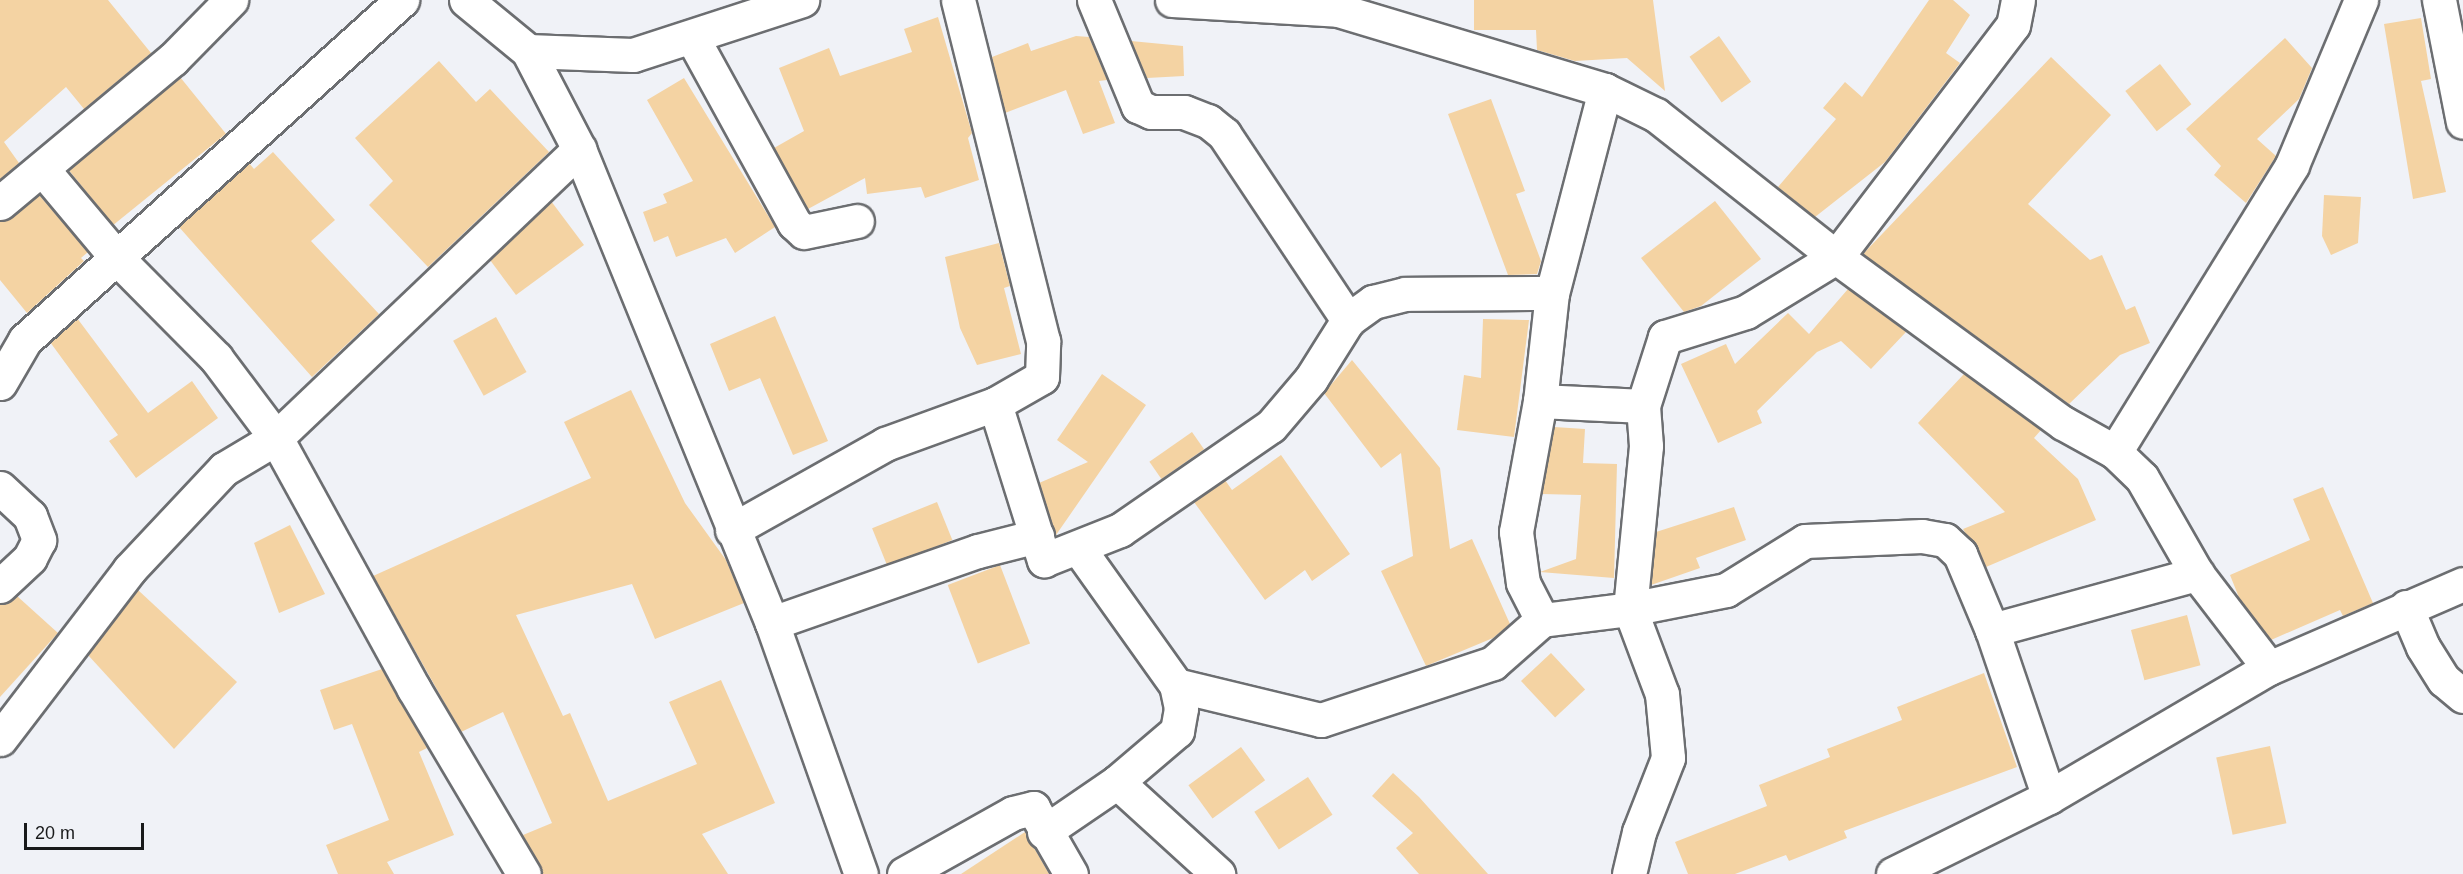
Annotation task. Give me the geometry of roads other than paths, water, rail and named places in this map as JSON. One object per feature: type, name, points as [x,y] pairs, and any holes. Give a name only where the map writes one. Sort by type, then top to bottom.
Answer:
[{"type":"street","points":[[0,203],[44,171],[173,59],[231,0]]},
{"type":"street","points":[[0,383],[25,340],[402,0]]},
{"type":"street","points":[[466,0],[528,51],[579,148],[732,530],[772,623],[861,874]]},
{"type":"street","points":[[528,51],[633,55],[693,39],[802,0]]},
{"type":"street","points":[[732,530],[885,444],[995,404],[1030,388],[1042,377],[1046,360],[958,0]]},
{"type":"street","points":[[1094,0],[1138,106],[1151,112],[1184,112],[1208,120],[1224,134],[1348,320]]},
{"type":"street","points":[[1172,0],[1338,10],[1605,90],[1656,116],[1836,257],[2063,423],[2115,452],[2142,478],[2197,574],[2269,668]]},
{"type":"street","points":[[1629,874],[1639,832],[1668,758],[1662,694],[1630,609],[1646,446],[1642,406],[1665,337],[1746,312],[1836,257],[2013,26],[2019,0]]},
{"type":"street","points":[[2115,452],[2292,165],[2361,0]]},
{"type":"street","points":[[2439,0],[2463,122]]},
{"type":"street","points":[[693,39],[794,223],[804,232],[857,221]]},
{"type":"street","points":[[1542,620],[1523,583],[1516,532],[1540,401],[1552,293],[1605,90]]},
{"type":"street","points":[[0,739],[129,570],[224,469],[276,438],[579,148]]},
{"type":"street","points":[[44,171],[117,258],[216,358],[276,438],[414,689],[524,874]]},
{"type":"street","points":[[995,404],[1044,560],[1079,549],[1120,530],[1271,426],[1292,406],[1348,320],[1373,302],[1405,294],[1552,293]]},
{"type":"street","points":[[1540,401],[1642,406]]},
{"type":"street","points":[[0,488],[30,516],[39,540],[30,558],[0,586]]},
{"type":"street","points":[[772,623],[978,551],[1037,536]]},
{"type":"street","points":[[1176,685],[1321,720],[1493,663],[1542,620],[1630,609],[1726,590],[1806,541],[1922,536],[1945,540],[1960,554],[1992,630],[2049,797]]},
{"type":"street","points":[[1044,832],[1117,782],[1177,731],[1181,708],[1176,685],[1079,549]]},
{"type":"street","points":[[1992,630],[2197,574]]},
{"type":"street","points":[[1890,873],[2049,797],[2269,668],[2463,584]]},
{"type":"street","points":[[2406,607],[2423,647],[2444,680],[2463,696]]},
{"type":"street","points":[[1117,782],[1218,874]]},
{"type":"street","points":[[904,874],[1013,813],[1033,808],[1044,832],[1071,874]]}]
